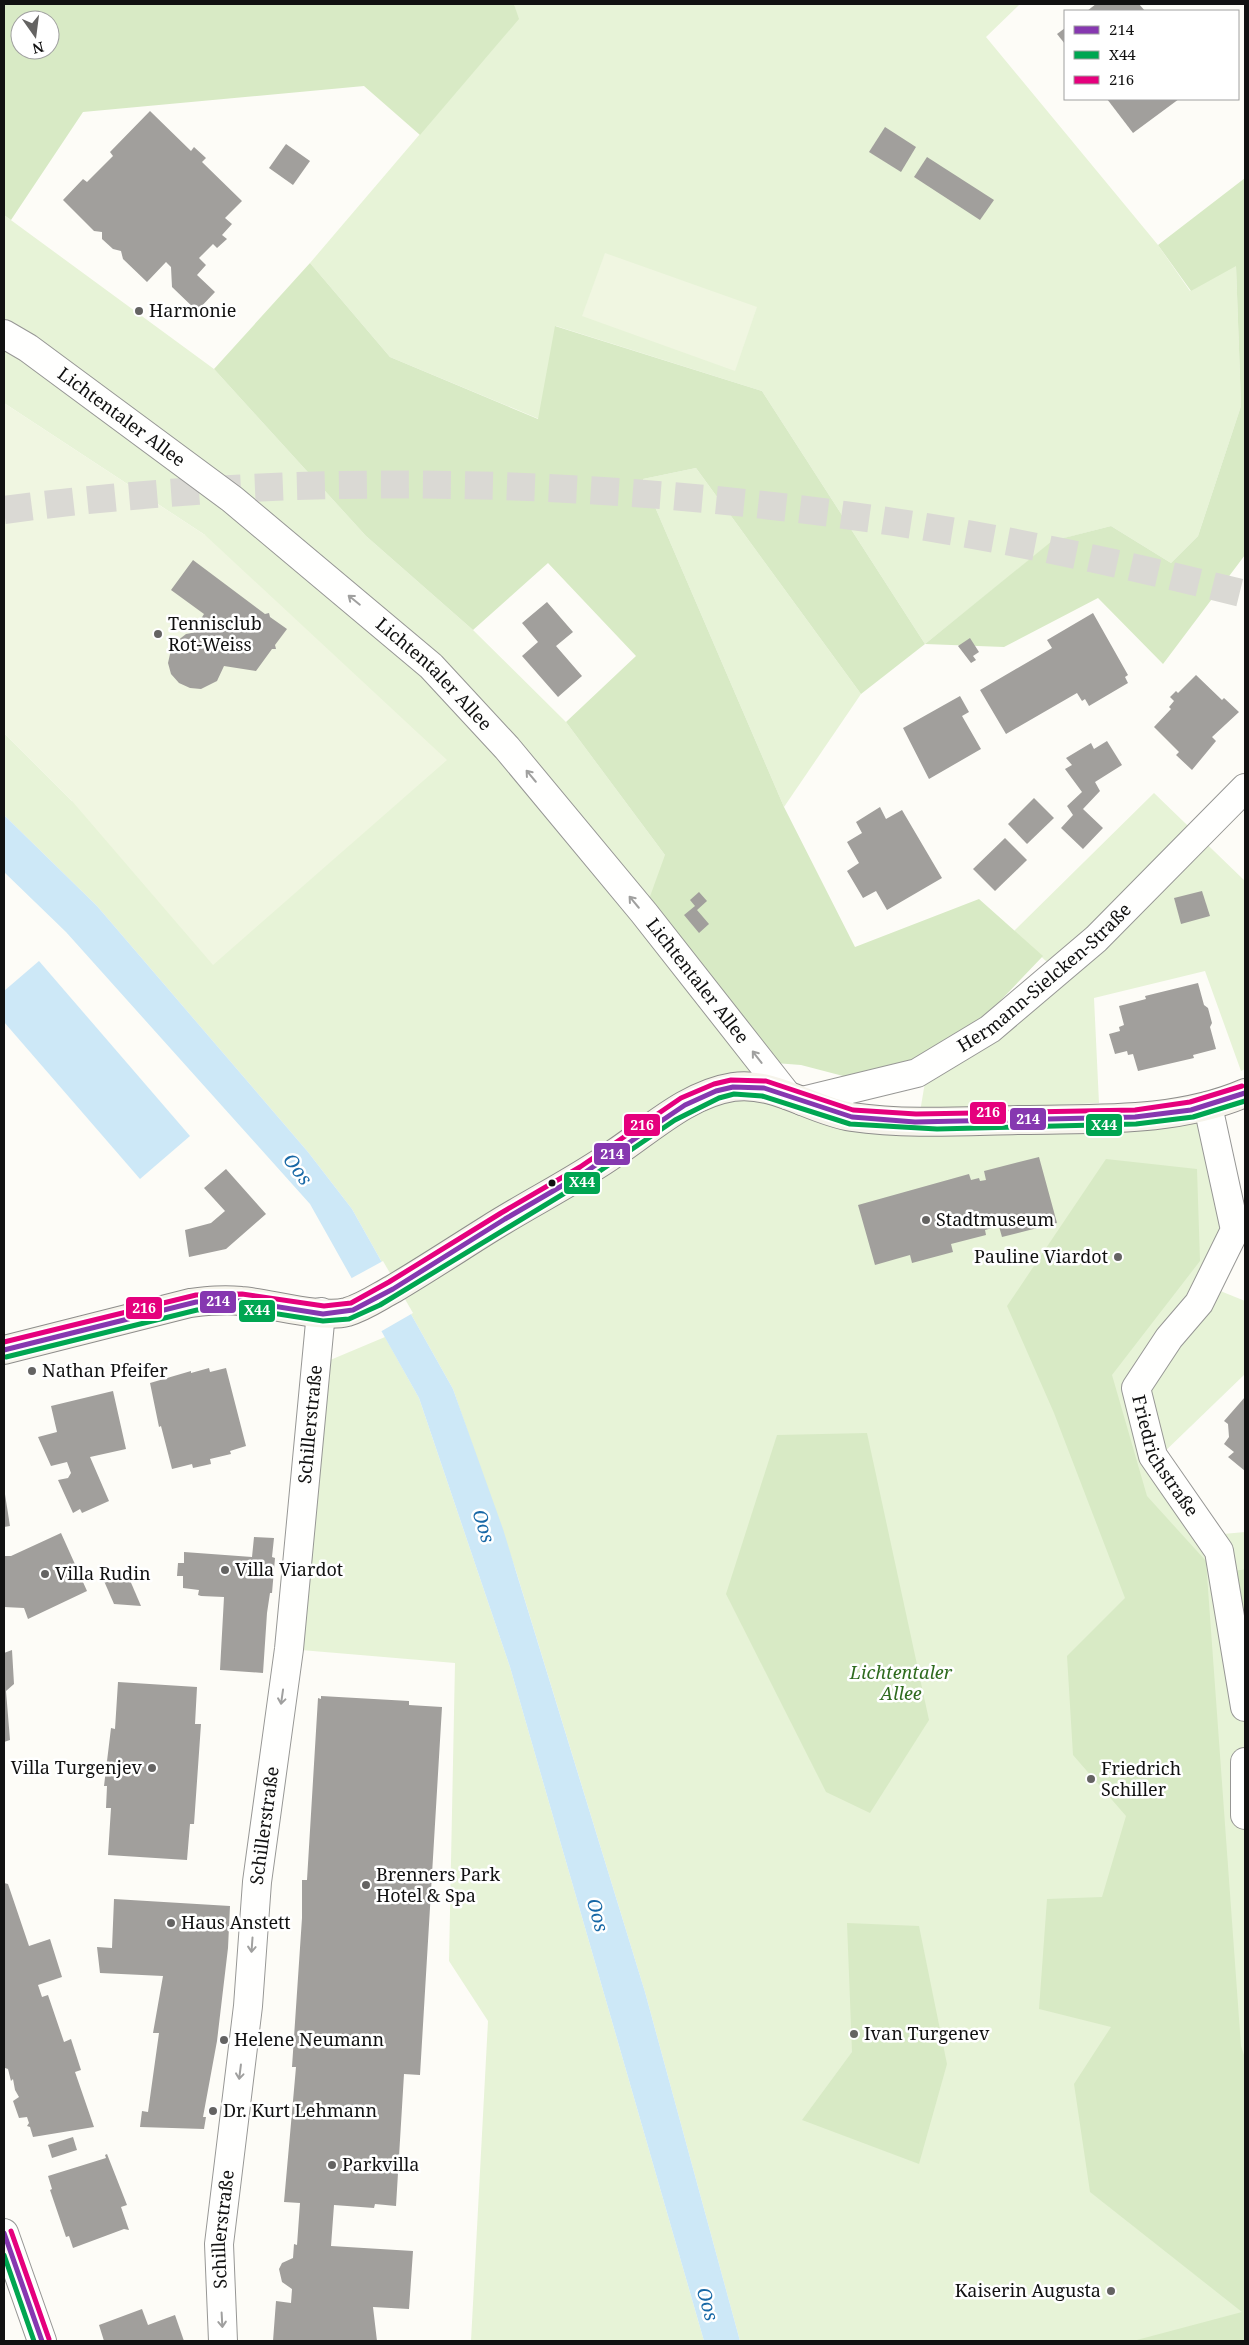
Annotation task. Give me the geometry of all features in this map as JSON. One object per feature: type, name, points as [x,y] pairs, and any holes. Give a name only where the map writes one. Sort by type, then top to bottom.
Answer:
[{"type":"main road","points":[[4,1350],[190,1303],[218,1300],[240,1301],[322,1312],[345,1312],[365,1305],[516,1212],[607,1159],[685,1105],[721,1089],[738,1086],[765,1088],[839,1115],[870,1120],[912,1122],[1145,1117],[1208,1106],[1245,1093]]},
{"type":"street","name":"Lichtentaler Allee","points":[[4,334],[28,348],[232,499],[431,666],[507,748],[794,1098]]},
{"type":"street","name":"Hermann-Sielcken-Straße","points":[[794,1098],[917,1073],[990,1029],[1096,938],[1245,788]]},
{"type":"street","name":"Friedrichstraße","points":[[1208,1106],[1235,1230],[1199,1303],[1169,1338],[1136,1388],[1153,1456],[1219,1551],[1245,1708]]},
{"type":"street","name":"Schillerstraße","points":[[223,2341],[219,2244],[248,2006],[257,1882],[289,1649],[322,1312]]},
{"type":"street","points":[[1245,1762],[1245,1816]]},
{"type":"street","points":[[4,2233],[42,2341]]},
{"type":"green space","points":[[4,4],[514,4],[519,19],[420,135],[364,86],[83,112],[11,220],[4,215]]},
{"type":"green space","points":[[514,4],[1020,4],[986,37],[1158,245],[1190,291],[1236,265],[1241,406],[1198,536],[1171,563],[1111,526],[1053,541],[925,644],[762,391],[556,326],[539,419],[390,357],[310,263],[518,19]]},
{"type":"green space","points":[[1245,178],[1245,555],[1163,664],[1098,598],[1004,647],[925,644],[1052,541],[1111,526],[1171,563],[1198,536],[1241,406],[1236,266],[1191,291],[1158,245]]},
{"type":"green space","name":"Lichtentaler Allee","points":[[4,215],[214,369],[366,536],[473,630],[566,722],[665,855],[787,1095],[839,1115],[1208,1106],[1235,1230],[1136,1388],[1153,1456],[1219,1551],[1245,1707],[1245,2341],[740,2341],[645,1992],[516,1571],[453,1389],[352,1209],[308,1152],[97,906],[4,815],[4,733],[72,801],[205,535],[4,403]]},
{"type":"green space","points":[[605,253],[757,307],[735,371],[582,316]]},
{"type":"green space","points":[[310,263],[390,357],[538,419],[555,326],[762,391],[925,644],[861,694],[696,468],[643,479],[784,807],[855,947],[979,899],[1043,956],[983,1019],[915,1059],[847,1077],[801,1065],[761,1062],[644,913],[665,855],[566,722],[636,656],[548,563],[473,630],[366,536],[214,369]]},
{"type":"green space","name":"Tennisclub Rot-Weiss","points":[[4,403],[205,535],[447,760],[213,965],[72,801],[4,733]]},
{"type":"green space","points":[[696,468],[861,694],[784,807],[643,479]]},
{"type":"green space","points":[[1154,793],[1245,881],[1245,1069],[1241,1071],[1205,971],[1094,998],[1099,1103],[920,1112],[926,1076],[1064,978],[1014,931]]},
{"type":"green space","points":[[1106,1159],[1197,1169],[1200,1261],[1112,1375],[1147,1496],[1206,1561],[1241,2046],[1245,2058],[1245,2341],[1133,2341],[1242,2312],[1090,2192],[1074,2084],[1111,2027],[1039,2009],[1047,1899],[1102,1897],[1126,1816],[1073,1755],[1067,1656],[1125,1598],[1054,1413],[1007,1306]]},
{"type":"green space","points":[[1213,1288],[1245,1301],[1245,1374],[1160,1456],[1140,1390]]},
{"type":"green space","points":[[385,1337],[419,1398],[510,1667],[704,2341],[471,2341],[488,2021],[449,1961],[455,1663],[289,1649],[316,1366]]},
{"type":"green space","points":[[867,1433],[929,1720],[870,1813],[826,1792],[726,1594],[777,1435]]},
{"type":"green space","points":[[1245,1532],[1245,1569],[1233,1571],[1223,1534]]},
{"type":"green space","points":[[1245,1569],[1245,1639],[1233,1571]]},
{"type":"green space","points":[[847,1923],[919,1926],[947,2064],[919,2164],[802,2120],[852,2052]]},
{"type":"water","name":"Oos","points":[[4,815],[97,906],[308,1152],[352,1209],[453,1389],[503,1529],[645,1992],[740,2341],[704,2341],[510,1667],[419,1398],[310,1204],[66,932],[4,872]]},
{"type":"water","points":[[39,961],[190,1136],[140,1179],[4,1022],[4,991]]},
{"type":"pier","points":[[383,1261],[413,1313],[380,1332],[350,1279]]},
{"type":"building","points":[[1096,4],[1139,4],[1144,10],[1088,10]]},
{"type":"building","points":[[1064,29],[1064,43],[1057,34]]},
{"type":"building","points":[[1108,100],[1178,100],[1133,133]]},
{"type":"building","points":[[150,111],[191,151],[194,147],[206,158],[202,162],[242,201],[225,218],[232,224],[222,235],[227,239],[217,248],[213,244],[199,258],[206,265],[197,275],[215,292],[197,311],[172,287],[171,267],[166,262],[147,282],[123,259],[121,251],[113,249],[102,239],[102,232],[94,231],[63,200],[83,179],[87,182],[113,156],[110,152]]},
{"type":"building","points":[[885,127],[916,147],[901,172],[869,152]]},
{"type":"building","points":[[286,144],[310,161],[293,185],[269,168]]},
{"type":"building","points":[[927,157],[994,200],[980,220],[914,177]]},
{"type":"building","points":[[193,560],[265,614],[269,613],[270,617],[287,629],[275,645],[276,649],[272,649],[256,671],[224,666],[217,681],[201,689],[190,688],[179,683],[171,674],[168,663],[172,645],[186,634],[197,632],[196,627],[204,614],[171,590]]},
{"type":"building","points":[[547,602],[573,632],[556,646],[582,676],[558,697],[522,656],[538,642],[522,623]]},
{"type":"building","points":[[1093,613],[1128,675],[1125,677],[1128,683],[1089,706],[1085,699],[1082,701],[1077,693],[1006,734],[980,690],[1052,648],[1047,640]]},
{"type":"building","points":[[970,638],[979,652],[973,656],[976,660],[971,663],[958,646]]},
{"type":"building","points":[[1196,675],[1222,700],[1224,698],[1239,712],[1212,737],[1216,741],[1192,770],[1176,755],[1179,752],[1154,727],[1171,709],[1169,707],[1174,701],[1170,697],[1176,691],[1178,693]]},
{"type":"building","points":[[960,696],[969,712],[962,716],[981,749],[929,779],[903,728]]},
{"type":"building","points":[[1107,741],[1122,765],[1095,782],[1100,791],[1083,809],[1103,828],[1083,849],[1061,828],[1073,815],[1067,806],[1082,792],[1065,769],[1072,765],[1066,758],[1091,743],[1094,749]]},
{"type":"building","points":[[1034,798],[1054,818],[1027,844],[1008,824]]},
{"type":"building","points":[[880,807],[886,819],[902,810],[942,878],[887,910],[876,891],[863,898],[847,871],[859,863],[847,842],[862,833],[856,822]]},
{"type":"building","points":[[1005,838],[1027,860],[995,891],[973,869]]},
{"type":"building","points":[[1202,891],[1210,916],[1181,924],[1174,898]]},
{"type":"building","points":[[699,892],[707,901],[697,910],[709,924],[699,933],[684,915],[695,906],[690,900]]},
{"type":"building","points":[[1198,983],[1204,1005],[1208,1008],[1212,1023],[1210,1027],[1216,1049],[1193,1055],[1194,1058],[1138,1071],[1133,1054],[1128,1055],[1127,1051],[1115,1054],[1109,1034],[1120,1031],[1119,1027],[1124,1025],[1119,1006],[1146,999],[1145,996]]},
{"type":"building","name":"Stadtmuseum","points":[[1039,1157],[1057,1223],[1002,1237],[998,1223],[991,1225],[992,1228],[985,1230],[986,1235],[951,1244],[953,1252],[912,1263],[910,1255],[875,1265],[858,1205],[969,1174],[971,1180],[979,1178],[980,1181],[986,1180],[984,1171]]},
{"type":"building","points":[[226,1169],[266,1214],[226,1249],[189,1257],[185,1230],[211,1223],[225,1211],[204,1188]]},
{"type":"building","points":[[209,1368],[210,1372],[226,1368],[246,1446],[230,1451],[231,1454],[210,1459],[211,1464],[193,1468],[192,1464],[172,1469],[161,1426],[159,1427],[150,1383],[191,1371],[191,1373]]},
{"type":"building","points":[[113,1391],[126,1449],[90,1457],[109,1501],[82,1513],[80,1509],[73,1513],[58,1480],[68,1478],[71,1473],[67,1462],[51,1466],[38,1437],[57,1432],[51,1406]]},
{"type":"building","points":[[1245,1397],[1245,1471],[1228,1457],[1234,1452],[1224,1444],[1229,1437],[1228,1424],[1224,1421]]},
{"type":"building","points":[[4,1488],[10,1526],[4,1527]]},
{"type":"building","name":"Villa Rudin","points":[[61,1533],[87,1591],[28,1619],[24,1608],[4,1607],[4,1556],[11,1556]]},
{"type":"building","name":"Villa Viardot","points":[[254,1537],[274,1538],[272,1557],[275,1558],[272,1593],[270,1593],[267,1613],[263,1673],[220,1670],[224,1597],[201,1596],[198,1595],[199,1590],[183,1588],[183,1576],[177,1576],[178,1563],[184,1563],[184,1552],[252,1557]]},
{"type":"building","points":[[126,1571],[141,1606],[114,1604],[104,1581]]},
{"type":"building","points":[[12,1650],[14,1684],[6,1691],[10,1740],[4,1742],[4,1653]]},
{"type":"building","name":"Villa Turgenjev","points":[[118,1682],[197,1687],[195,1724],[201,1724],[194,1824],[190,1824],[187,1860],[108,1855],[111,1808],[106,1808],[107,1786],[104,1786],[111,1728],[115,1729]]},
{"type":"building","name":"Brenners Park Hotel & Spa","points":[[321,1696],[409,1701],[409,1705],[442,1707],[420,2075],[404,2074],[396,2206],[375,2204],[374,2208],[334,2205],[331,2246],[413,2251],[409,2309],[373,2307],[377,2341],[273,2341],[276,2301],[291,2303],[292,2289],[282,2282],[279,2269],[282,2263],[293,2258],[294,2244],[297,2245],[300,2203],[284,2202],[296,2067],[292,2067],[302,1918],[302,1880],[307,1880],[318,1698],[321,1699]]},
{"type":"building","points":[[4,1883],[8,1884],[29,1946],[50,1939],[62,1977],[38,1985],[42,1997],[48,1995],[64,2042],[71,2039],[81,2070],[75,2072],[94,2127],[33,2137],[30,2127],[27,2126],[29,2123],[27,2117],[19,2118],[13,2101],[19,2097],[15,2090],[13,2079],[11,2081],[8,2069],[5,2068],[4,2058]]},
{"type":"building","points":[[114,1899],[230,1906],[228,1948],[217,2041],[203,2117],[206,2117],[204,2129],[140,2127],[142,2111],[148,2112],[159,2033],[153,2033],[163,1976],[100,1973],[97,1947],[112,1948]]},
{"type":"building","points":[[73,2137],[77,2150],[52,2158],[48,2145]]},
{"type":"building","points":[[107,2154],[127,2205],[121,2207],[129,2230],[124,2229],[73,2248],[69,2236],[66,2237],[50,2190],[52,2189],[48,2176],[106,2158],[105,2155]]},
{"type":"building","points":[[142,2309],[148,2325],[175,2315],[184,2341],[104,2341],[99,2325]]},
{"type":"tunnel","points":[[4,510],[226,489],[338,485],[449,485],[673,496],[784,507],[938,529],[1071,554],[1245,594]]},
{"type":"transit line","name":"216","points":[[4,1342],[196,1295],[242,1294],[324,1306],[351,1303],[580,1167],[681,1098],[714,1084],[731,1080],[766,1081],[853,1110],[916,1114],[1135,1110],[1190,1102],[1242,1086]]},
{"type":"transit line","name":"214","points":[[4,1350],[196,1302],[241,1301],[323,1314],[353,1310],[393,1289],[505,1219],[584,1173],[685,1105],[716,1091],[733,1087],[764,1088],[852,1117],[915,1122],[1135,1117],[1191,1110],[1245,1093]]},
{"type":"transit line","name":"X44","points":[[6,1357],[197,1310],[240,1308],[323,1321],[349,1319],[380,1305],[588,1179],[675,1120],[719,1098],[734,1094],[762,1096],[850,1124],[937,1129],[1136,1124],[1193,1117],[1245,1101]]},
{"type":"transit line","name":"216","points":[[11,2231],[49,2339]]},
{"type":"transit line","name":"214","points":[[4,2233],[42,2341]]},
{"type":"transit line","name":"X44","points":[[4,2255],[34,2341]]},
{"type":"place","name":"Harmonie","points":[[139,311]]},
{"type":"place","name":"Tennisclub Rot-Weiss","points":[[158,634]]},
{"type":"place","name":"Stadtmuseum","points":[[926,1220]]},
{"type":"place","name":"Pauline Viardot","points":[[1118,1257]]},
{"type":"place","name":"Nathan Pfeifer","points":[[32,1371]]},
{"type":"place","name":"Villa Viardot","points":[[225,1570]]},
{"type":"place","name":"Villa Rudin","points":[[45,1574]]},
{"type":"place","name":"Villa Turgenjev","points":[[152,1768]]},
{"type":"place","name":"Friedrich Schiller","points":[[1091,1779]]},
{"type":"place","name":"Brenners Park Hotel & Spa","points":[[366,1885]]},
{"type":"place","name":"Haus Anstett","points":[[171,1923]]},
{"type":"place","name":"Ivan Turgenev","points":[[854,2034]]},
{"type":"place","name":"Helene Neumann","points":[[224,2040]]},
{"type":"place","name":"Dr. Kurt Lehmann","points":[[213,2111]]},
{"type":"place","name":"Parkvilla","points":[[332,2165]]},
{"type":"place","name":"Kaiserin Augusta","points":[[1111,2291]]}]
